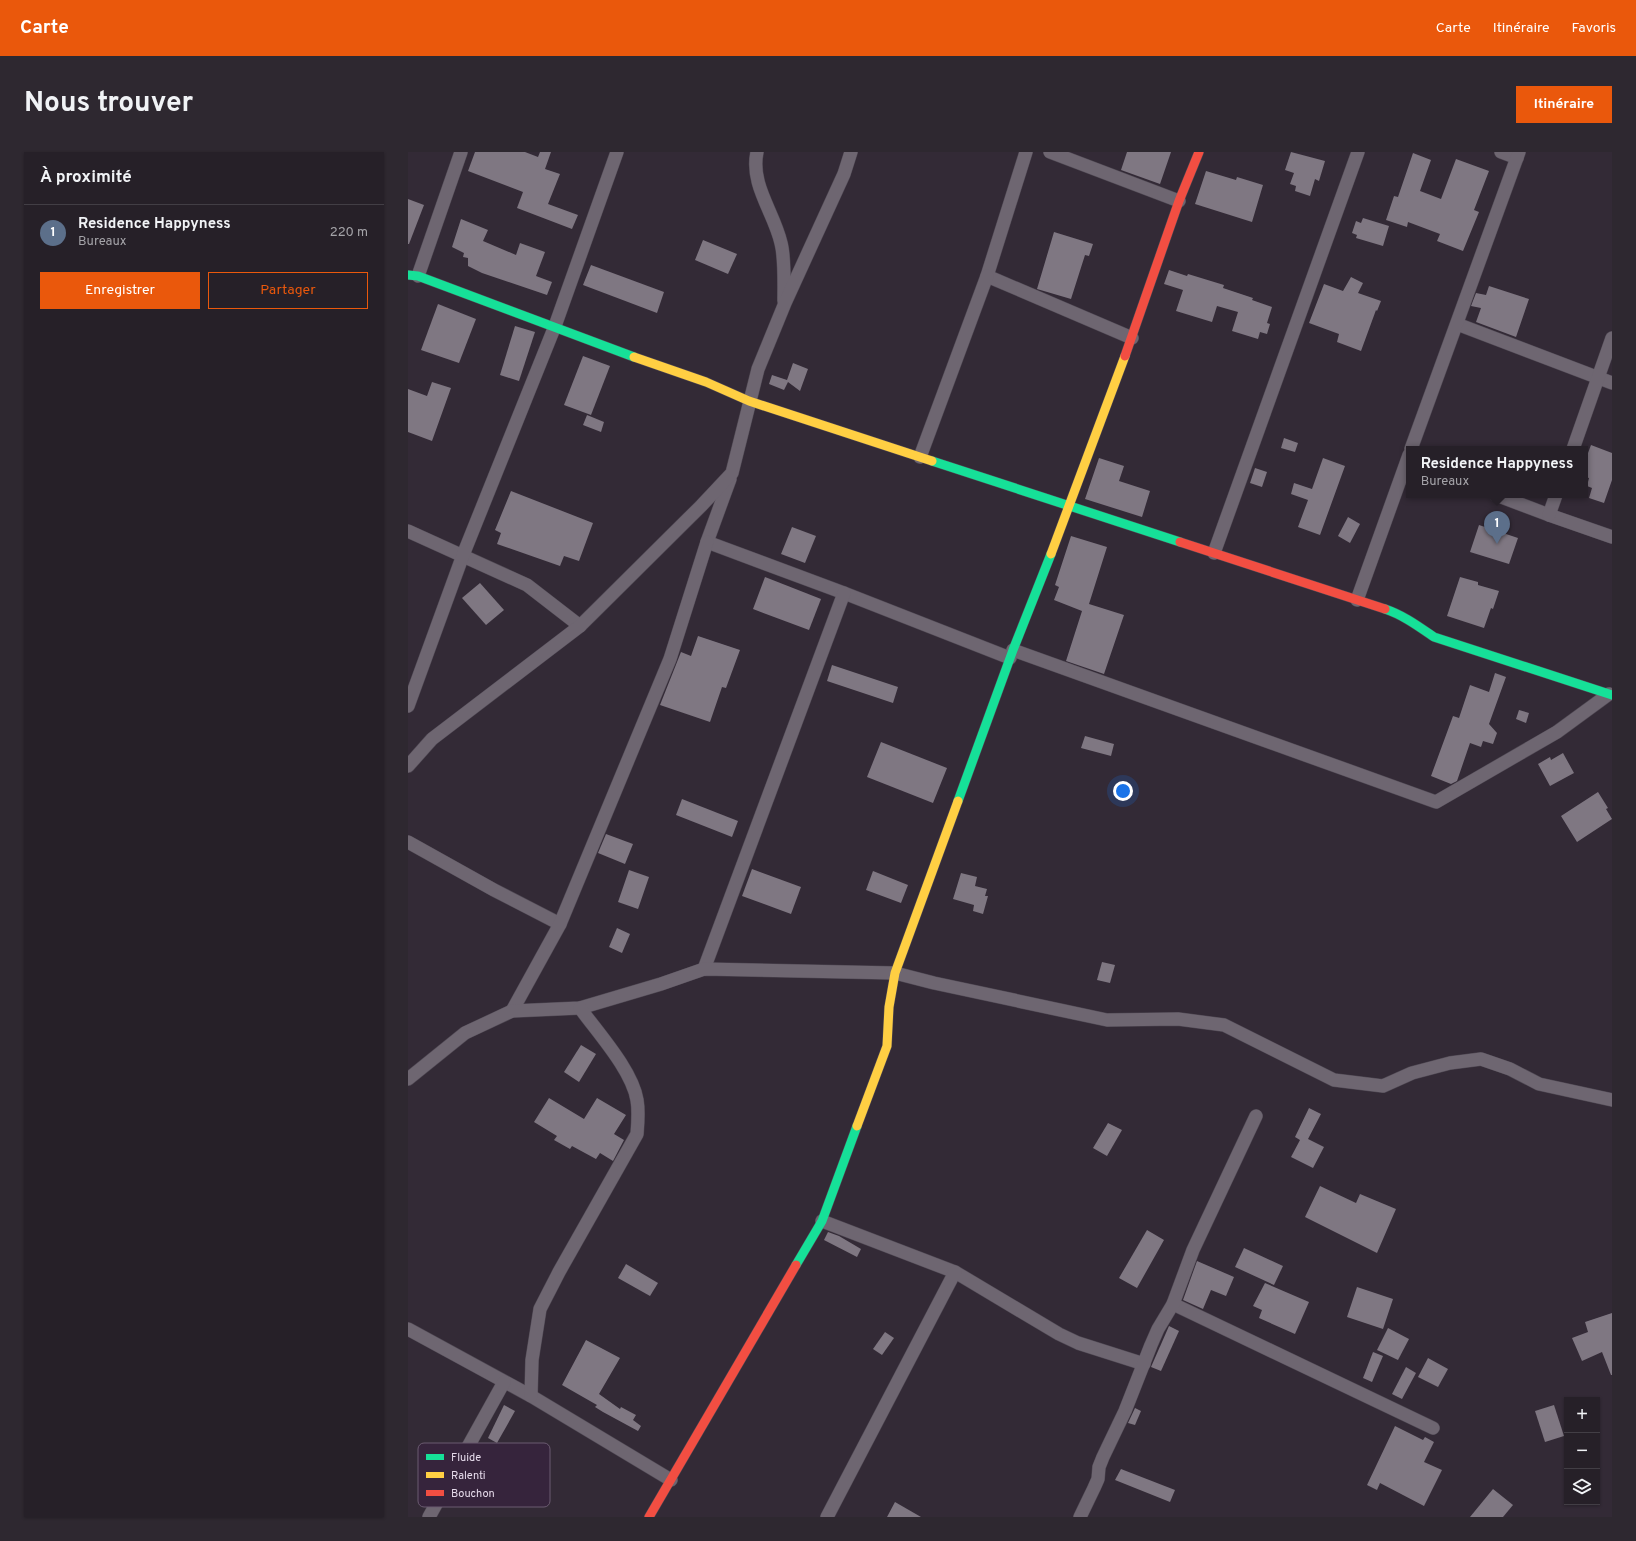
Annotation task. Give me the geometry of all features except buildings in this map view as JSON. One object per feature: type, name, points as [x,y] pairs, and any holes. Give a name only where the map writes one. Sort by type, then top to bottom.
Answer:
[{"type":"street","points":[[461,152],[411,276],[555,326],[731,392],[749,401],[1394,612],[1416,624],[1434,637],[1611,695]]},
{"type":"street","points":[[408,706],[463,555],[555,326],[617,152]]},
{"type":"street","points":[[757,152],[756,179],[781,243],[784,303]]},
{"type":"street","points":[[512,1011],[560,924],[670,659],[707,542],[732,473],[758,369],[784,303],[844,174],[851,152]]},
{"type":"street","points":[[920,457],[987,276],[1026,152]]},
{"type":"street","points":[[1050,152],[1178,201]]},
{"type":"street","points":[[649,1517],[822,1220],[887,1046],[889,1008],[895,973],[1012,654],[1132,338],[1178,201],[1199,152]]},
{"type":"street","points":[[1214,553],[1358,152]]},
{"type":"street","points":[[1413,446],[1518,155],[1501,152]]},
{"type":"street","points":[[987,276],[1132,338]]},
{"type":"street","points":[[1457,324],[1612,383]]},
{"type":"street","points":[[1574,446],[1612,338]]},
{"type":"street","points":[[1357,600],[1406,464]]},
{"type":"street","points":[[408,766],[432,739],[580,626],[701,506],[732,473]]},
{"type":"street","points":[[1504,498],[1612,537]]},
{"type":"street","points":[[1549,515],[1555,498]]},
{"type":"street","points":[[408,531],[527,585],[580,626]]},
{"type":"street","points":[[707,542],[1012,654],[1436,802],[1557,732],[1611,695]]},
{"type":"street","points":[[704,969],[844,593]]},
{"type":"street","points":[[408,842],[494,890],[560,924]]},
{"type":"street","points":[[408,1079],[465,1033],[512,1011],[580,1008],[661,984],[704,969],[895,973],[934,983],[1107,1020],[1178,1019],[1224,1025],[1334,1080],[1383,1086],[1412,1073],[1450,1063],[1481,1059],[1510,1069],[1538,1084],[1612,1100]]},
{"type":"street","points":[[532,1396],[532,1360],[540,1309],[559,1272],[637,1134],[639,1108],[633,1083],[611,1049],[580,1008]]},
{"type":"street","points":[[1080,1517],[1098,1479],[1099,1467],[1103,1457],[1125,1410],[1158,1330],[1173,1304],[1193,1250],[1256,1116]]},
{"type":"street","points":[[822,1220],[954,1272],[1059,1334],[1078,1343],[1144,1364]]},
{"type":"street","points":[[826,1517],[954,1272]]},
{"type":"street","points":[[1173,1304],[1433,1428]]},
{"type":"street","points":[[408,1328],[532,1396],[671,1480]]},
{"type":"street","points":[[470,1443],[504,1382]]},
{"type":"street","points":[[429,1517],[435,1507]]},
{"type":"traffic: fast","points":[[408,275],[418,276],[634,357]]},
{"type":"traffic: fast","points":[[932,461],[1180,542]]},
{"type":"traffic: fast","points":[[958,801],[1013,650],[1051,554]]},
{"type":"traffic: fast","points":[[1385,609],[1392,611],[1434,637],[1612,695]]},
{"type":"traffic: fast","points":[[796,1265],[822,1221],[857,1126]]},
{"type":"traffic: slow","points":[[1051,554],[1125,356]]},
{"type":"traffic: slow","points":[[634,357],[706,382],[749,401],[932,461]]},
{"type":"traffic: slow","points":[[857,1126],[887,1046],[889,1007],[895,973],[958,801]]},
{"type":"traffic: jam","points":[[1125,356],[1179,201],[1199,152]]},
{"type":"traffic: jam","points":[[1180,542],[1385,609]]},
{"type":"traffic: jam","points":[[649,1517],[796,1265]]},
{"type":"place","name":"Residence Happyness","points":[[1497,544]]}]
